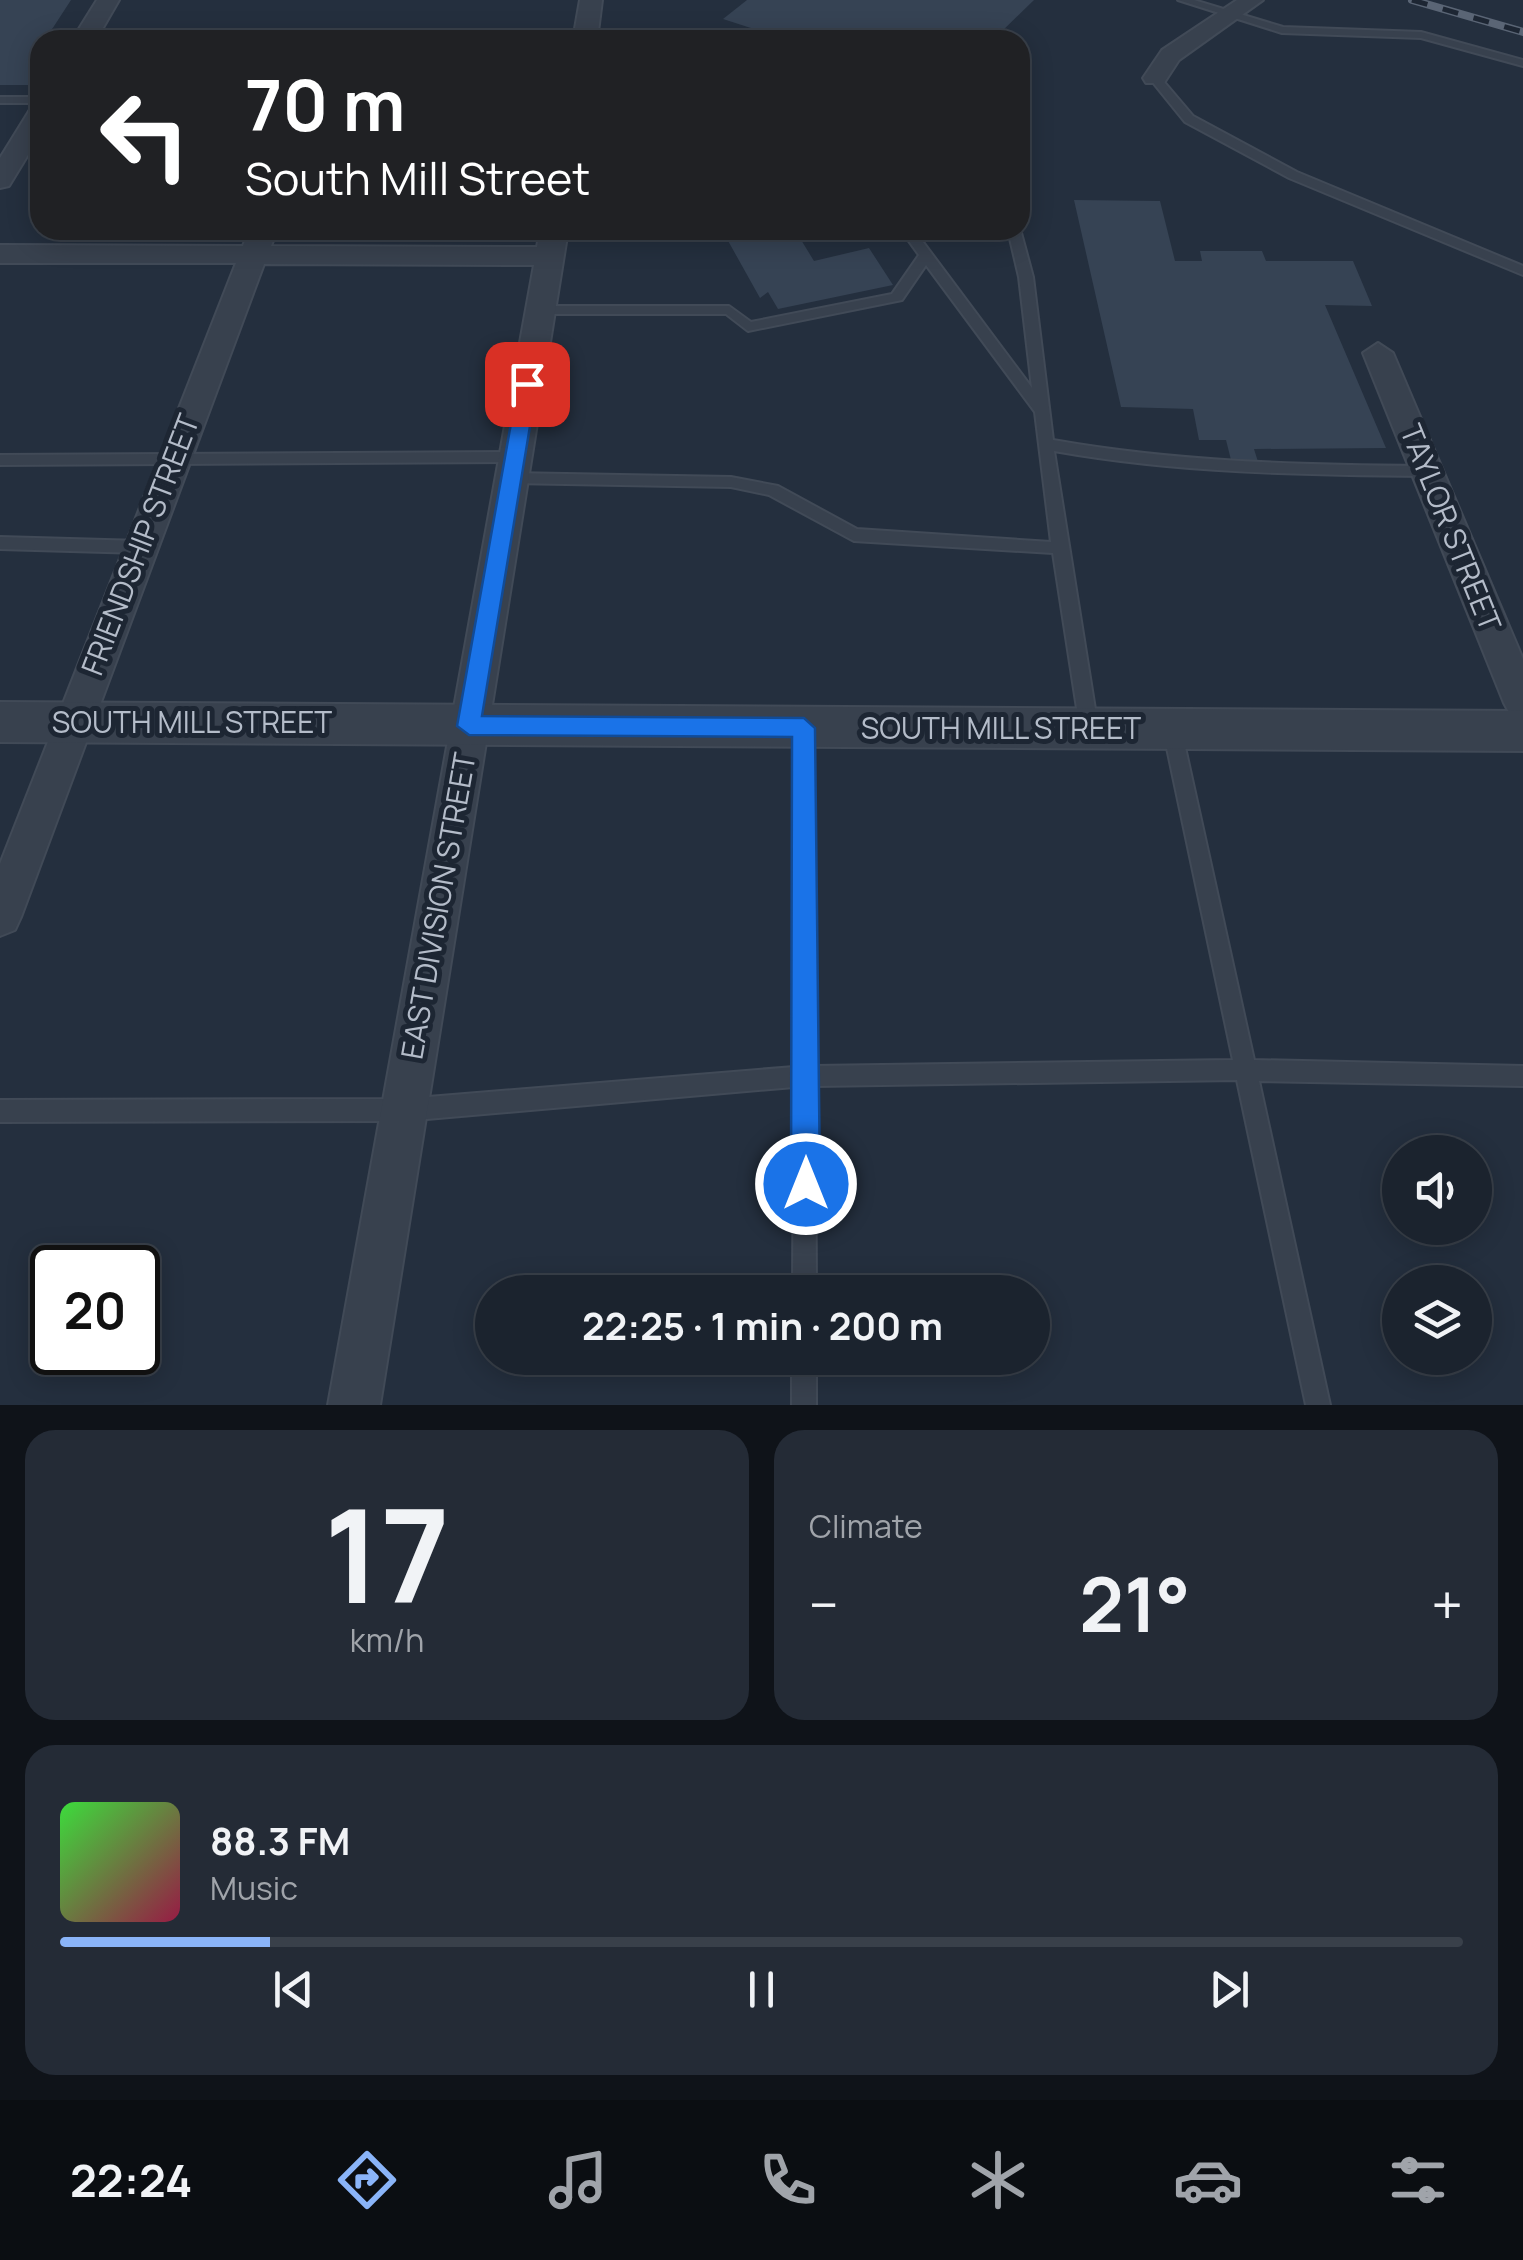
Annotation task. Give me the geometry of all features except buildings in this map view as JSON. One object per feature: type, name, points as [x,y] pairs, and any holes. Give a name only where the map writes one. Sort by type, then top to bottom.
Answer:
[{"type":"street","points":[[90,30],[108,0]]},
{"type":"street","points":[[586,30],[591,0]]},
{"type":"street","points":[[1154,78],[1170,55],[1242,7]]},
{"type":"street","points":[[0,180],[30,130]]},
{"type":"street","points":[[0,254],[258,243],[551,243]]},
{"type":"street","name":"FRIENDSHIP STREET","points":[[0,917],[258,243]]},
{"type":"street","name":"EAST DIVISION STREET","points":[[354,1405],[551,243]]},
{"type":"street","name":"TAYLOR STREET","points":[[1378,352],[1523,703]]},
{"type":"street","name":"SOUTH MILL STREET","points":[[0,722],[1523,731]]},
{"type":"lane","points":[[1183,0],[1242,7],[1282,30],[1421,34],[1523,63]]},
{"type":"lane","points":[[1154,78],[1189,120],[1293,176],[1523,271]]},
{"type":"lane","points":[[0,100],[30,100]]},
{"type":"lane","points":[[916,240],[1042,412]]},
{"type":"lane","points":[[1017,240],[1026,277],[1060,548],[1089,729]]},
{"type":"lane","points":[[540,310],[730,310],[748,327],[897,297],[926,254]]},
{"type":"lane","points":[[1046,444],[1134,462],[1272,470],[1426,471]]},
{"type":"lane","points":[[0,460],[175,458],[513,468],[731,482],[774,490],[854,534],[1060,548]]},
{"type":"lane","points":[[0,543],[141,547]]},
{"type":"lane","points":[[804,728],[805,1275]]},
{"type":"lane","points":[[1172,730],[1318,1405]]},
{"type":"lane","points":[[0,1111],[404,1110],[806,1076],[1244,1070],[1523,1076]]},
{"type":"lane","points":[[804,1375],[804,1405]]},
{"type":"railway","points":[[1412,0],[1523,32]]},
{"type":"route","points":[[527,384],[469,726],[804,728],[806,1184]]}]
